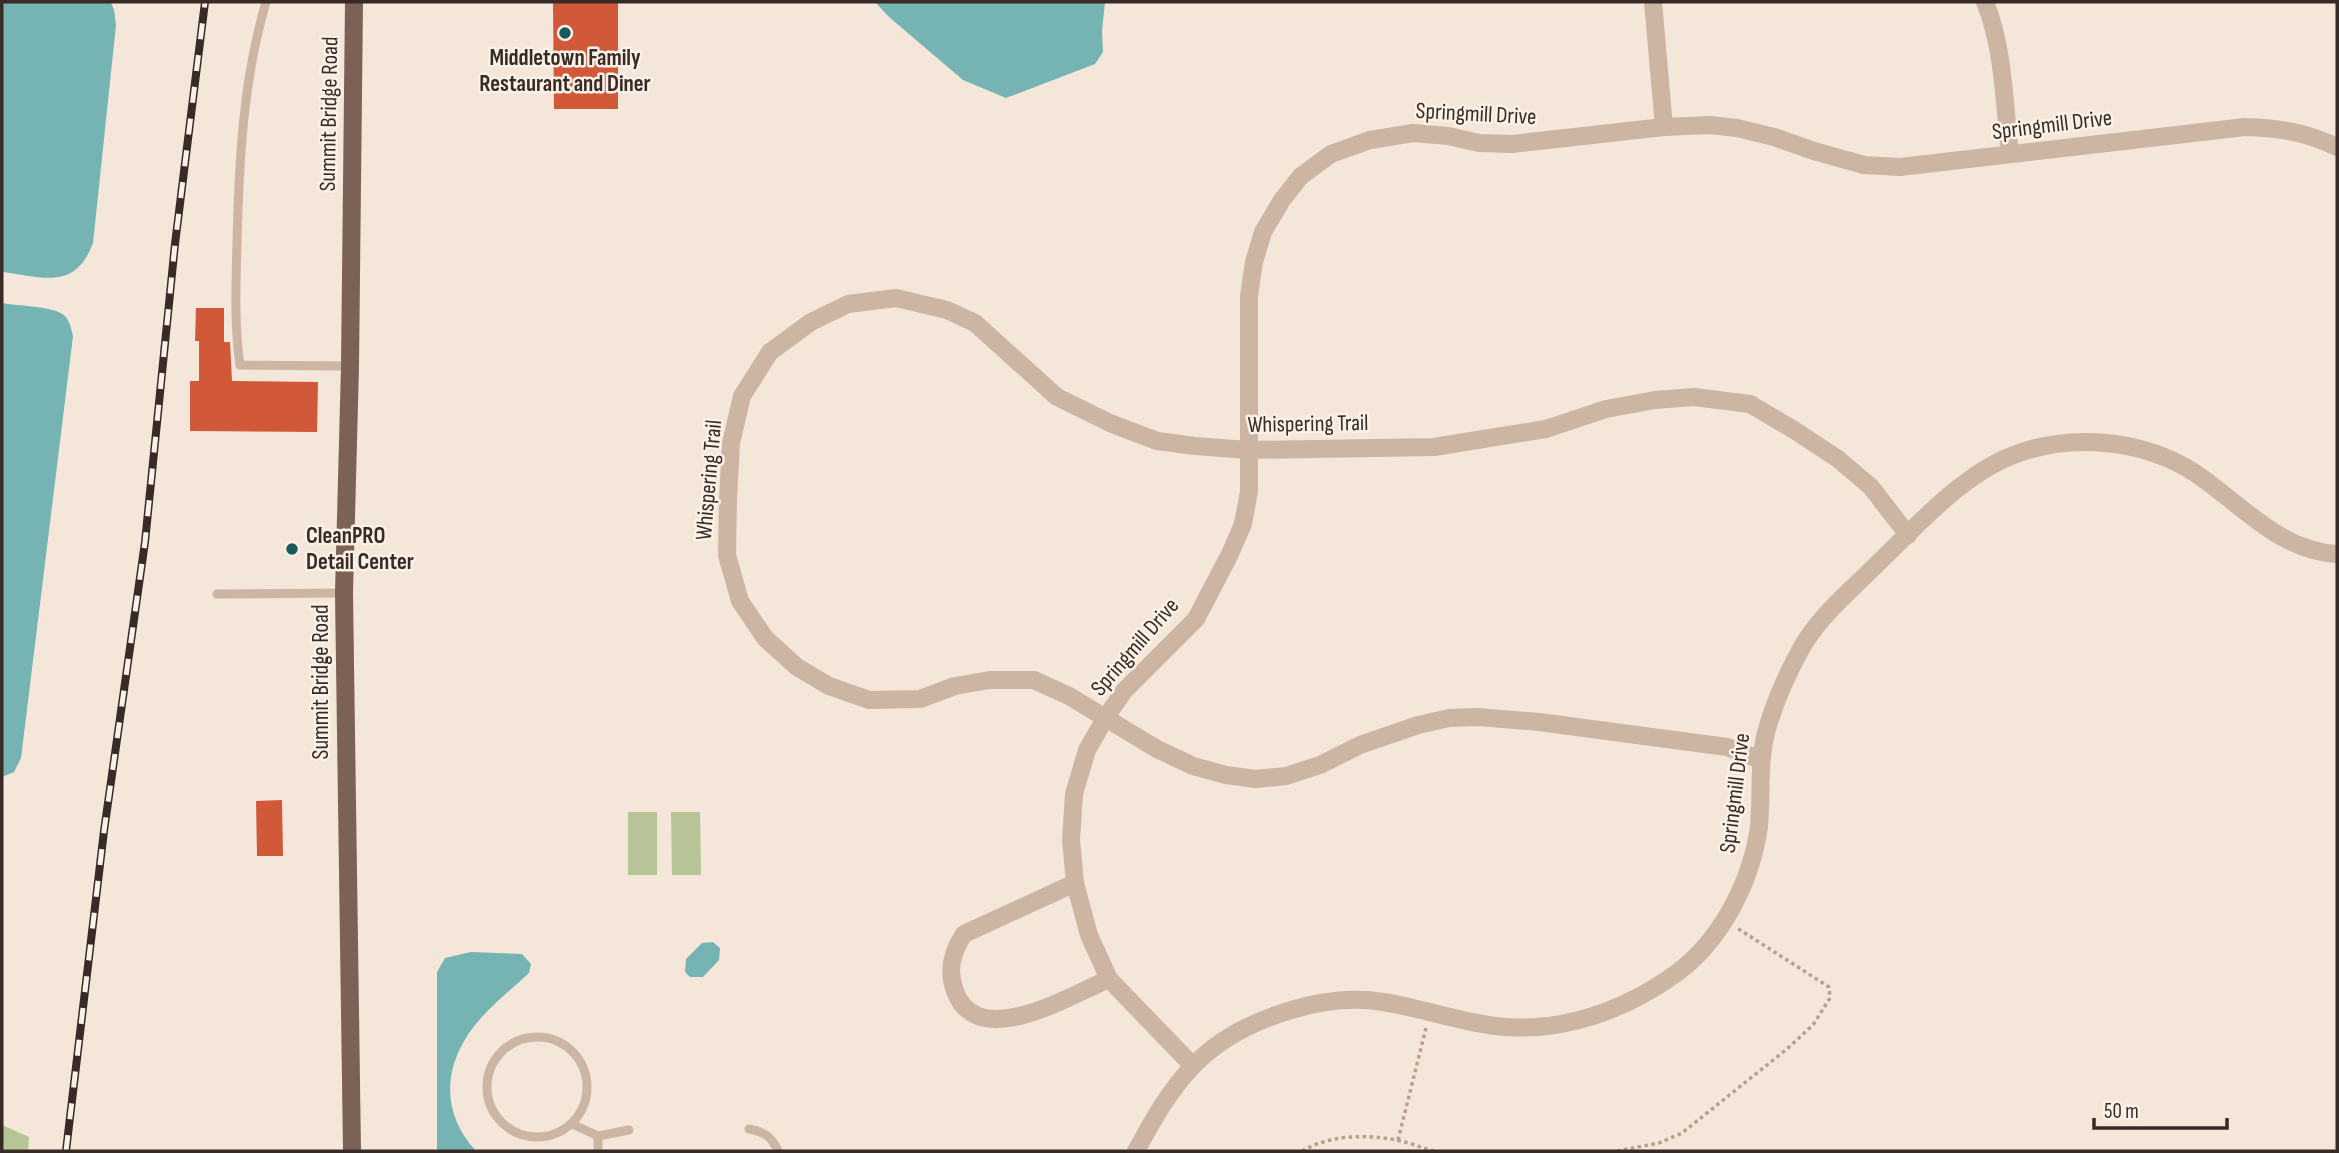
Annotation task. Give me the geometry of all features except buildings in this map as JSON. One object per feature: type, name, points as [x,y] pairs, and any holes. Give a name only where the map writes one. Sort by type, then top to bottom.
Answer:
[{"type":"main road","name":"Summit Bridge Road","points":[[352,1151],[344,593],[350,366],[354,2]]},
{"type":"street","points":[[1653,2],[1664,127]]},
{"type":"street","points":[[1984,2],[1991,16],[1999,58],[2010,154]]},
{"type":"street","name":"Springmill Drive","points":[[1193,1066],[1109,979],[1089,935],[1075,883],[1071,840],[1074,794],[1087,750],[1107,717],[1124,691],[1196,619],[1243,524],[1249,491],[1249,296],[1254,262],[1263,232],[1282,200],[1301,176],[1331,154],[1370,139],[1402,135],[1448,136],[1479,143],[1512,144],[1664,127],[1710,125],[1774,137],[1864,165],[1900,167],[2245,127],[2277,128],[2316,137],[2337,147]]},
{"type":"street","name":"Whispering Trail","points":[[1761,760],[1727,747],[1539,722],[1478,717],[1418,725],[1360,745],[1320,765],[1286,776],[1256,779],[1226,775],[1194,766],[1157,749],[1069,695],[1034,680],[990,680],[955,685],[920,699],[869,700],[829,686],[797,667],[765,638],[740,601],[727,555],[731,443],[742,396],[770,352],[811,322],[848,304],[896,298],[947,310],[975,323],[1057,397],[1110,423],[1157,441],[1248,450],[1434,447],[1546,429],[1606,409],[1655,400],[1694,397],[1750,404],[1838,459],[1871,487],[1908,535]]},
{"type":"street","name":"Springmill Drive","points":[[1136,1151],[1158,1110],[1193,1066],[1231,1037],[1272,1017],[1306,1006],[1343,1000],[1381,1001],[1497,1027],[1539,1027],[1584,1020],[1651,990],[1682,969],[1724,919],[1750,866],[1758,829],[1761,760],[1767,729],[1803,646],[1823,618],[1908,535],[1963,484],[1990,466],[2018,453],[2060,442],[2100,442],[2138,448],[2174,460],[2202,477],[2261,525],[2292,543],[2337,554]]},
{"type":"street","points":[[1075,883],[964,934],[951,963],[951,980],[962,1006],[988,1020],[1002,1020],[1035,1012],[1109,979]]},
{"type":"lane","points":[[266,2],[248,82],[240,153],[235,331],[240,365],[350,366]]},
{"type":"lane","points":[[217,594],[344,593]]},
{"type":"lane","points":[[527,1038],[552,1039],[569,1047],[582,1063],[588,1088],[585,1105],[572,1124],[557,1134],[540,1138],[526,1136],[503,1124],[494,1112],[487,1093],[493,1062],[506,1048],[527,1038]]},
{"type":"lane","points":[[572,1124],[598,1136],[629,1130]]},
{"type":"lane","points":[[749,1129],[771,1137],[778,1151]]},
{"type":"lane","points":[[598,1136],[598,1151]]},
{"type":"path","points":[[1617,1151],[1659,1143],[1682,1133],[1787,1049],[1813,1025],[1830,998],[1829,987],[1724,919]]},
{"type":"path","points":[[1398,1140],[1430,1013]]},
{"type":"path","points":[[1302,1151],[1332,1140],[1358,1135],[1398,1140],[1434,1151]]},
{"type":"green space","points":[[628,812],[657,812],[657,875],[628,875]]},
{"type":"green space","points":[[671,812],[700,812],[701,875],[672,875]]},
{"type":"green space","points":[[2,1125],[29,1137],[28,1151],[2,1151]]},
{"type":"water","points":[[2,2],[111,2],[114,10],[116,25],[93,243],[86,258],[67,275],[44,278],[2,272]]},
{"type":"water","points":[[875,2],[1105,2],[1103,52],[1095,64],[1006,98],[963,80]]},
{"type":"water","points":[[2,303],[59,312],[68,320],[73,336],[21,758],[14,772],[2,777]]},
{"type":"water","points":[[713,942],[720,948],[719,960],[703,977],[690,977],[685,972],[686,959],[702,943]]},
{"type":"water","points":[[471,952],[522,954],[531,964],[529,973],[486,1012],[469,1033],[453,1067],[450,1084],[455,1118],[476,1151],[437,1151],[437,972],[445,958]]},
{"type":"railway","points":[[66,1151],[104,831],[145,542],[175,244],[205,2]]},
{"type":"place","name":"Middletown Family Restaurant and Diner","points":[[565,33]]},
{"type":"place","name":"CleanPRO Detail Center","points":[[292,549]]}]
